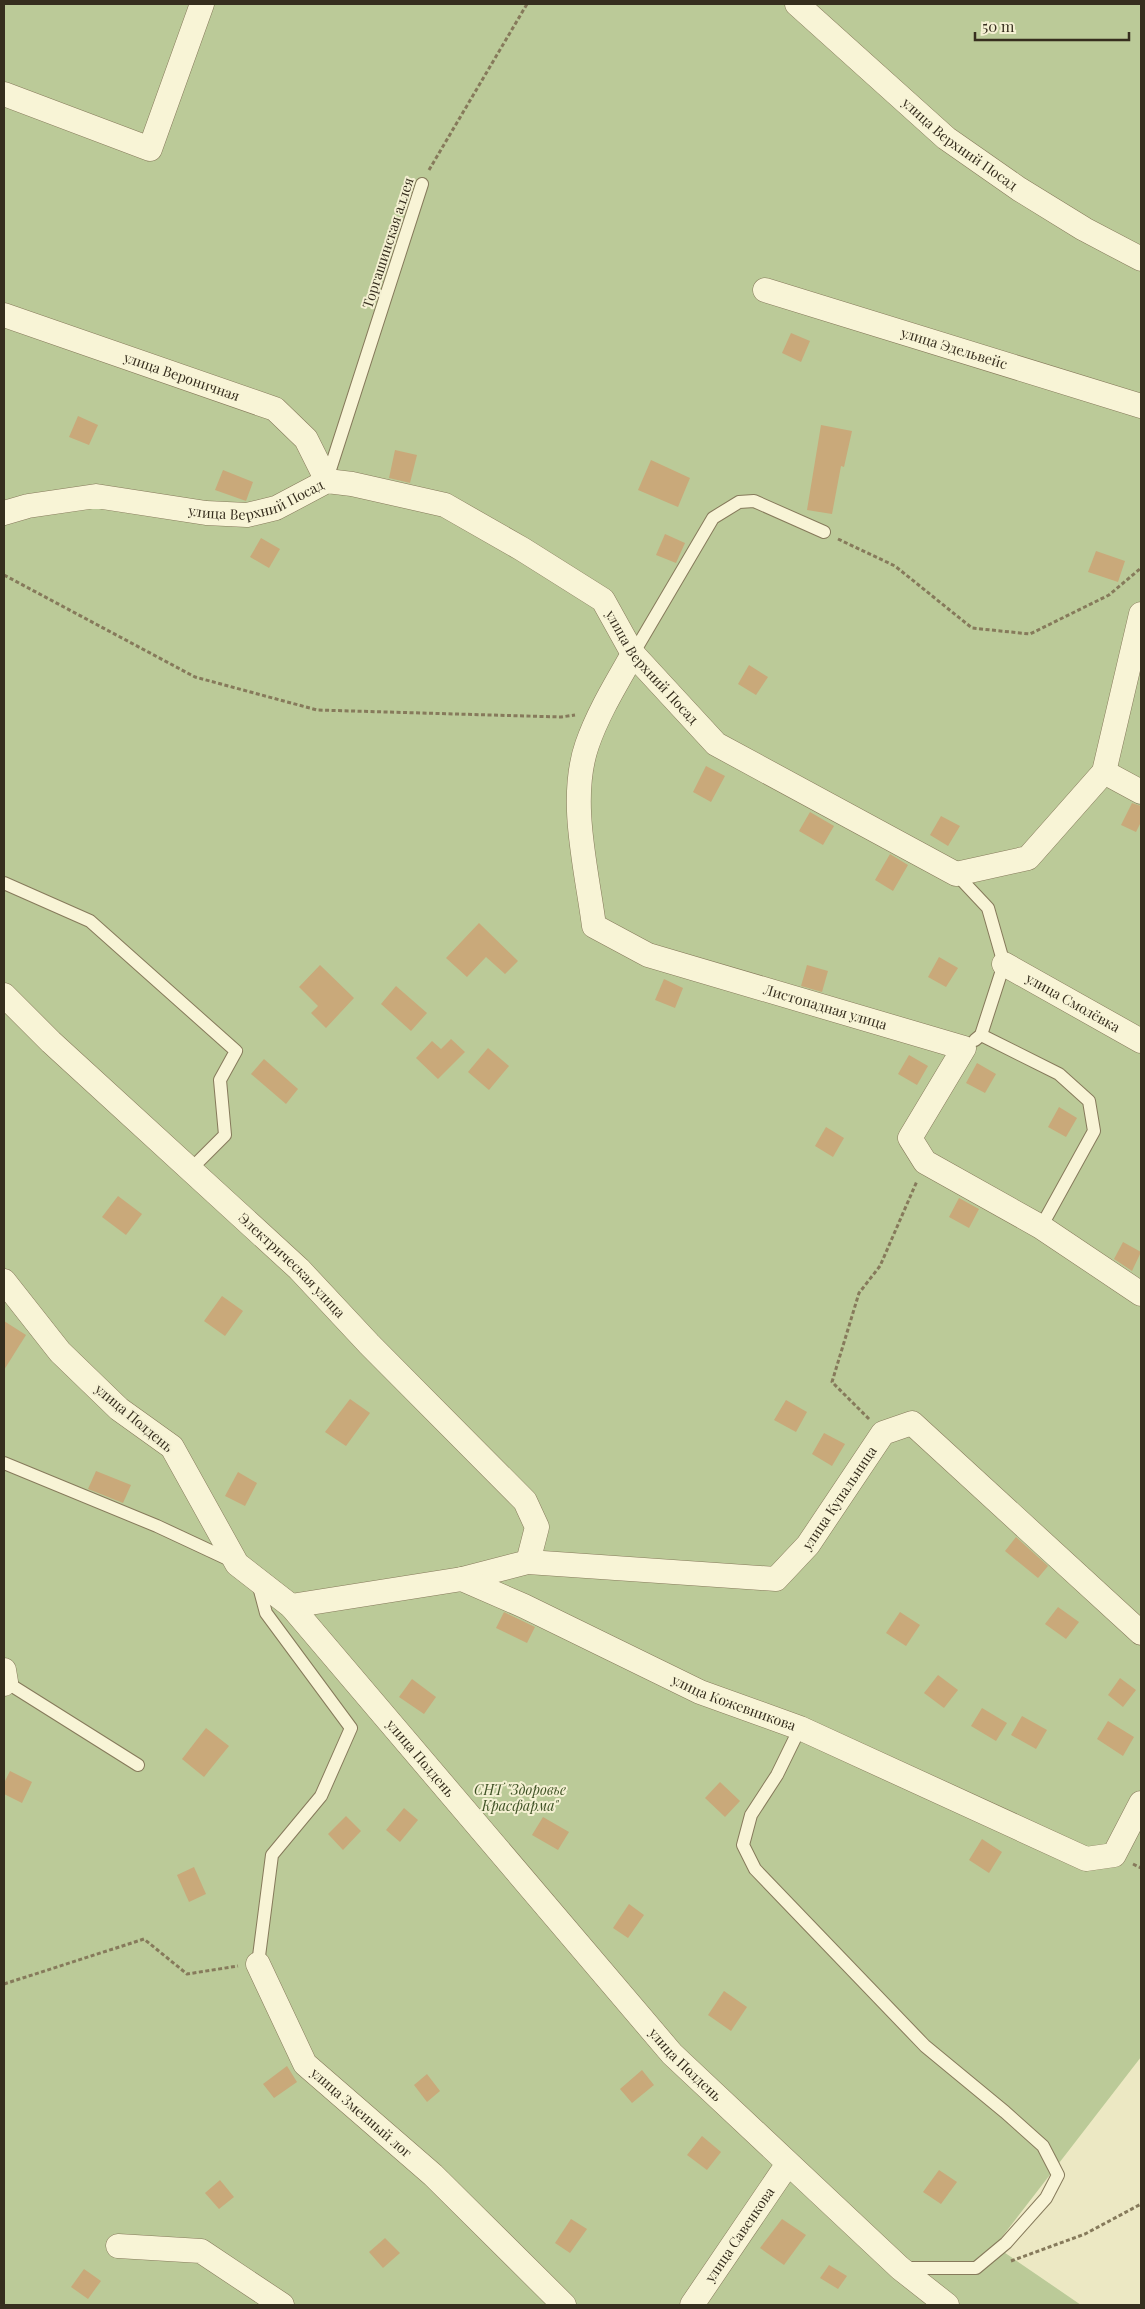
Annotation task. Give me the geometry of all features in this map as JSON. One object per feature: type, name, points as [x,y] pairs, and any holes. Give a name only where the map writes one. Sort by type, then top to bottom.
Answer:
[{"type":"street","points":[[4,94],[150,149],[202,4]]},
{"type":"street","name":"улица Верхний Посад","points":[[797,4],[946,138],[1019,189],[1084,229],[1141,259]]},
{"type":"street","name":"улица Эдельвейс","points":[[765,290],[1141,406]]},
{"type":"street","name":"улица Вероничная","points":[[4,315],[275,409],[306,439],[326,481]]},
{"type":"street","name":"улица Верхний Посад","points":[[4,513],[28,506],[96,496],[206,512],[247,515],[276,508],[326,481],[352,484],[445,505],[522,549],[602,600],[634,654],[716,744],[956,874]]},
{"type":"street","points":[[956,874],[1028,858],[1104,772],[1141,614]]},
{"type":"street","name":"Листопадная улица","points":[[634,654],[600,712],[586,747],[578,799],[594,926],[648,955],[972,1042]]},
{"type":"street","points":[[1104,772],[1141,792]]},
{"type":"street","name":"улица Смолёвка","points":[[1004,964],[1141,1041]]},
{"type":"street","name":"Электрическая улица","points":[[4,995],[51,1042],[299,1270],[369,1344],[525,1501],[537,1527],[528,1562]]},
{"type":"street","points":[[972,1042],[910,1138],[925,1162],[1041,1227],[1141,1294]]},
{"type":"street","name":"улица Полдень","points":[[4,1281],[60,1352],[119,1409],[172,1447],[237,1564],[257,1579]]},
{"type":"street","name":"улица Купальница","points":[[462,1579],[528,1562],[776,1579],[808,1545],[883,1433],[912,1423],[1141,1633]]},
{"type":"street","points":[[291,1606],[462,1579]]},
{"type":"street","name":"улица Кожевникова","points":[[462,1579],[524,1606],[700,1692],[800,1728],[1086,1859],[1114,1855],[1141,1803]]},
{"type":"street","name":"улица Полдень","points":[[291,1606],[672,2054],[787,2164],[900,2268],[947,2305]]},
{"type":"street","name":"улица Змеиный лог","points":[[258,1964],[305,2064],[433,2176],[564,2305]]},
{"type":"street","name":"улица Савенкова","points":[[692,2305],[787,2164]]},
{"type":"street","points":[[118,2246],[201,2251],[282,2305]]},
{"type":"lane","name":"Торгашинская аллея","points":[[326,481],[422,184]]},
{"type":"lane","points":[[634,654],[713,518],[739,502],[754,501],[824,532]]},
{"type":"lane","points":[[956,874],[988,908],[1004,964],[972,1042],[1059,1074],[1089,1101],[1094,1131],[1041,1227]]},
{"type":"lane","points":[[4,883],[90,920],[236,1051],[220,1080],[225,1135],[191,1169]]},
{"type":"lane","points":[[4,1463],[157,1526],[237,1564]]},
{"type":"lane","points":[[257,1579],[291,1606]]},
{"type":"lane","points":[[257,1579],[266,1613],[351,1728],[321,1796],[272,1855],[258,1964]]},
{"type":"lane","points":[[5,1679],[138,1765]]},
{"type":"lane","points":[[800,1728],[777,1775],[751,1814],[743,1845],[755,1869],[925,2046],[1043,2146],[1058,2175],[1046,2198],[1006,2243],[976,2268],[900,2268]]},
{"type":"path","name":"Торгашинская аллея","points":[[422,184],[526,4]]},
{"type":"path","points":[[824,532],[894,566],[972,628],[1030,634],[1110,595],[1141,568]]},
{"type":"path","points":[[4,575],[195,677],[317,710],[561,717],[600,712]]},
{"type":"path","points":[[883,1433],[832,1382],[859,1293],[880,1266],[925,1162]]},
{"type":"path","points":[[4,1984],[144,1939],[187,1974],[258,1964]]},
{"type":"path","points":[[976,2268],[1019,2259],[1085,2234],[1141,2204]]},
{"type":"green space","name":"СНТ \"Здоровье Красфарма\"","points":[[4,4],[1141,4],[1141,2057],[995,2246],[1081,2305],[4,2305]]},
{"type":"building","points":[[791,333],[810,341],[801,362],[782,353]]},
{"type":"building","points":[[78,416],[98,425],[89,445],[69,437]]},
{"type":"building","points":[[821,425],[852,431],[844,467],[841,466],[832,514],[807,510]]},
{"type":"building","points":[[395,450],[417,455],[410,483],[389,478]]},
{"type":"building","points":[[651,460],[690,478],[678,507],[638,490]]},
{"type":"building","points":[[223,470],[253,482],[246,501],[215,490]]},
{"type":"building","points":[[665,534],[685,543],[676,563],[656,555]]},
{"type":"building","points":[[261,538],[280,549],[269,568],[250,557]]},
{"type":"building","points":[[1096,551],[1125,561],[1118,582],[1088,572]]},
{"type":"building","points":[[749,665],[768,677],[756,695],[738,684]]},
{"type":"building","points":[[706,766],[725,776],[711,802],[693,792]]},
{"type":"building","points":[[1132,803],[1141,806],[1141,822],[1136,832],[1121,825]]},
{"type":"building","points":[[810,812],[834,826],[823,845],[799,831]]},
{"type":"building","points":[[941,816],[960,826],[948,846],[930,835]]},
{"type":"building","points":[[890,854],[908,865],[893,891],[875,880]]},
{"type":"building","points":[[479,923],[518,961],[505,974],[486,957],[467,977],[446,958]]},
{"type":"building","points":[[939,957],[958,968],[946,987],[928,977]]},
{"type":"building","points":[[320,965],[354,998],[326,1028],[311,1013],[318,1006],[299,987]]},
{"type":"building","points":[[807,965],[828,971],[822,992],[801,986]]},
{"type":"building","points":[[664,979],[683,988],[675,1008],[655,1000]]},
{"type":"building","points":[[396,986],[427,1013],[411,1031],[381,1004]]},
{"type":"building","points":[[451,1039],[465,1052],[438,1079],[416,1058],[432,1041],[441,1049]]},
{"type":"building","points":[[488,1048],[509,1066],[489,1090],[468,1072]]},
{"type":"building","points":[[909,1055],[928,1066],[917,1085],[898,1074]]},
{"type":"building","points":[[264,1059],[298,1089],[286,1104],[251,1074]]},
{"type":"building","points":[[977,1063],[996,1074],[985,1093],[966,1083]]},
{"type":"building","points":[[1059,1107],[1077,1118],[1066,1137],[1048,1127]]},
{"type":"building","points":[[826,1127],[844,1138],[833,1157],[815,1146]]},
{"type":"building","points":[[118,1196],[142,1214],[126,1235],[102,1217]]},
{"type":"building","points":[[959,1198],[979,1209],[969,1228],[949,1217]]},
{"type":"building","points":[[1123,1242],[1141,1252],[1132,1271],[1114,1259]]},
{"type":"building","points":[[222,1296],[243,1311],[225,1336],[204,1321]]},
{"type":"building","points":[[4,1321],[26,1335],[4,1370]]},
{"type":"building","points":[[350,1399],[370,1413],[346,1446],[325,1432]]},
{"type":"building","points":[[786,1400],[807,1412],[796,1432],[774,1420]]},
{"type":"building","points":[[824,1433],[845,1444],[832,1466],[812,1454]]},
{"type":"building","points":[[96,1471],[131,1485],[123,1503],[88,1489]]},
{"type":"building","points":[[238,1472],[257,1483],[245,1506],[225,1496]]},
{"type":"building","points":[[1016,1537],[1048,1566],[1038,1578],[1005,1551]]},
{"type":"building","points":[[1058,1607],[1079,1622],[1066,1639],[1045,1624]]},
{"type":"building","points":[[504,1612],[535,1627],[527,1643],[496,1628]]},
{"type":"building","points":[[900,1612],[920,1625],[906,1646],[886,1633]]},
{"type":"building","points":[[938,1675],[958,1690],[944,1708],[924,1693]]},
{"type":"building","points":[[1120,1678],[1136,1690],[1123,1707],[1108,1695]]},
{"type":"building","points":[[412,1679],[436,1697],[424,1714],[399,1697]]},
{"type":"building","points":[[982,1708],[1007,1723],[996,1741],[971,1726]]},
{"type":"building","points":[[1022,1716],[1047,1730],[1036,1749],[1011,1735]]},
{"type":"building","points":[[1108,1721],[1134,1737],[1123,1756],[1097,1739]]},
{"type":"building","points":[[206,1728],[229,1746],[204,1777],[182,1759]]},
{"type":"building","points":[[10,1771],[32,1782],[22,1803],[4,1794],[4,1783]]},
{"type":"building","points":[[720,1782],[740,1801],[725,1817],[705,1798]]},
{"type":"building","points":[[404,1808],[418,1820],[400,1842],[386,1830]]},
{"type":"building","points":[[346,1816],[361,1831],[343,1850],[328,1834]]},
{"type":"building","points":[[543,1817],[569,1832],[558,1850],[532,1835]]},
{"type":"building","points":[[982,1839],[1002,1852],[989,1873],[969,1860]]},
{"type":"building","points":[[194,1867],[206,1894],[189,1902],[177,1875]]},
{"type":"building","points":[[629,1904],[644,1915],[628,1938],[613,1928]]},
{"type":"building","points":[[724,1991],[747,2007],[731,2031],[708,2015]]},
{"type":"building","points":[[287,2066],[297,2082],[274,2098],[263,2084]]},
{"type":"building","points":[[642,2070],[654,2085],[632,2103],[620,2089]]},
{"type":"building","points":[[427,2074],[440,2091],[427,2102],[414,2085]]},
{"type":"building","points":[[702,2136],[721,2152],[707,2170],[687,2155]]},
{"type":"building","points":[[939,2170],[957,2182],[941,2204],[923,2192]]},
{"type":"building","points":[[220,2180],[234,2197],[219,2209],[205,2193]]},
{"type":"building","points":[[571,2219],[587,2229],[570,2253],[555,2243]]},
{"type":"building","points":[[782,2219],[806,2235],[784,2265],[760,2248]]},
{"type":"building","points":[[385,2238],[400,2253],[383,2268],[369,2252]]},
{"type":"building","points":[[829,2265],[847,2276],[838,2289],[820,2278]]},
{"type":"building","points":[[84,2269],[101,2281],[88,2299],[71,2287]]}]
